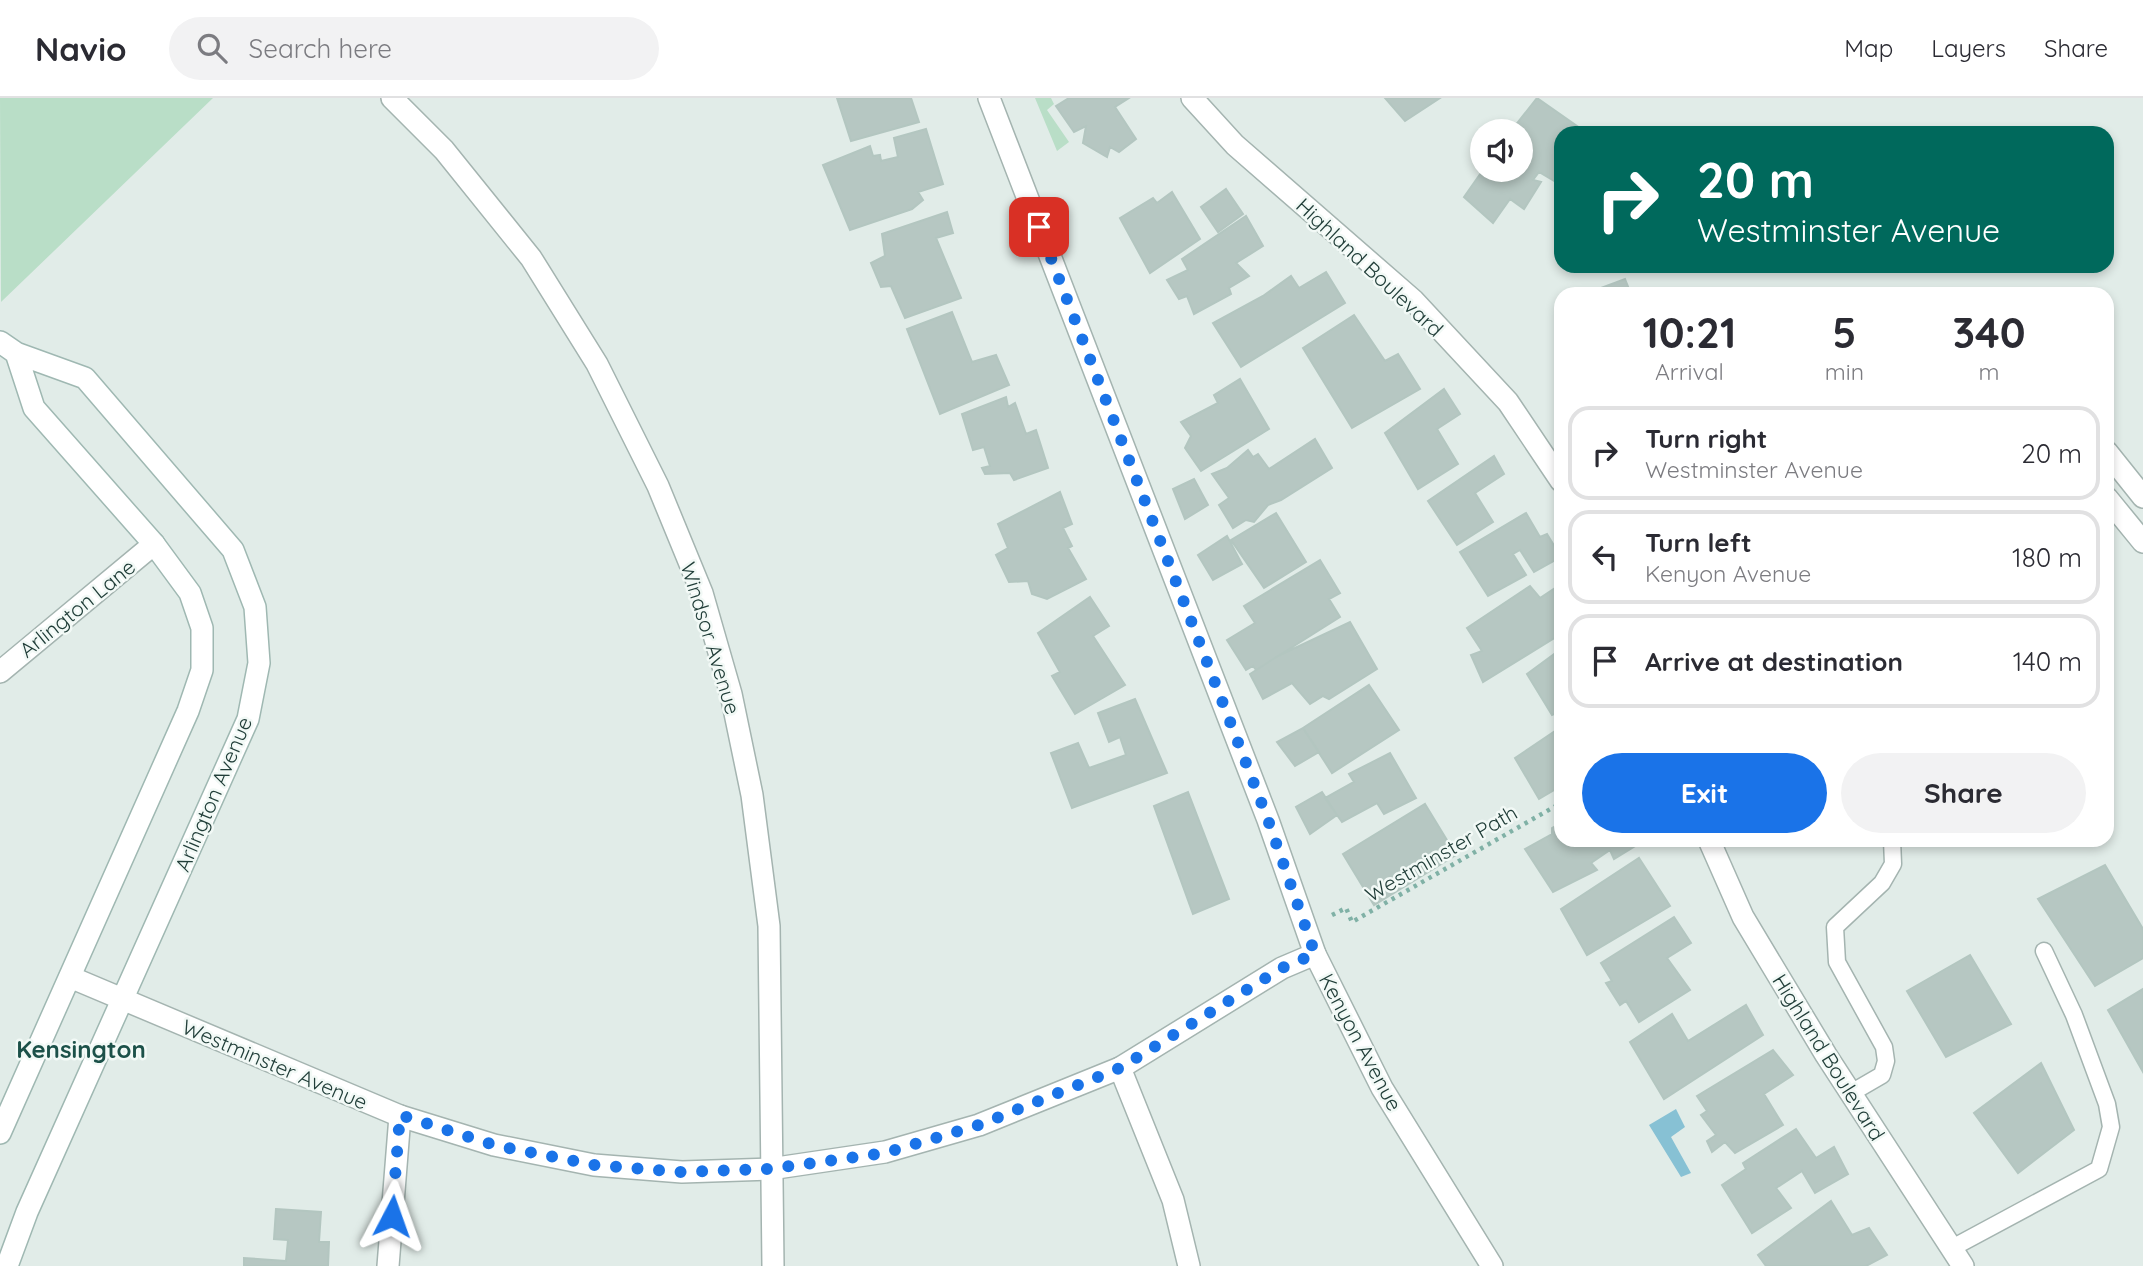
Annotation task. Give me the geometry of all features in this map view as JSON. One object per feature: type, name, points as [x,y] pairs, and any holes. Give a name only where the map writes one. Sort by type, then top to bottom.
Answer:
[{"type":"street","name":"Windsor Avenue","points":[[392,98],[444,150],[538,269],[597,364],[658,486],[702,593],[731,694],[752,795],[769,926],[769,1169],[773,1266]]},
{"type":"street","name":"Kenyon Avenue","points":[[989,98],[1268,820],[1315,954],[1382,1088],[1492,1266]]},
{"type":"street","name":"Highland Boulevard","points":[[1192,98],[1235,145],[1413,300],[1508,402],[1554,471]]},
{"type":"street","name":"Arlington Avenue","points":[[0,1133],[188,711],[202,670],[201,628],[190,593],[154,544],[34,408],[8,347]]},
{"type":"street","name":"Arlington Avenue","points":[[7,1266],[27,1213],[248,719],[259,663],[255,607],[233,550],[85,378],[8,347]]},
{"type":"street","points":[[2114,461],[2143,497]]},
{"type":"street","points":[[2114,507],[2143,542]]},
{"type":"street","name":"Arlington Lane","points":[[0,672],[154,544]]},
{"type":"street","name":"Highland Boulevard","points":[[1712,847],[1743,917],[1851,1093],[1958,1257]]},
{"type":"street","name":"Westminster Avenue","points":[[70,977],[400,1115],[494,1145],[594,1165],[682,1172],[769,1169],[885,1153],[979,1125],[1120,1068],[1282,968],[1315,954]]},
{"type":"street","points":[[1120,1068],[1172,1200],[1189,1266]]},
{"type":"street","points":[[388,1266],[400,1115]]},
{"type":"lane","points":[[1851,1093],[1882,1075],[1886,1061],[1884,1047],[1837,962],[1835,928],[1882,883],[1893,864],[1892,847]]},
{"type":"lane","points":[[1958,1257],[2099,1169],[2111,1127],[2107,1104],[2074,1015],[2044,951]]},
{"type":"path","name":"Westminster Path","points":[[1306,928],[1346,908],[1352,922],[1554,807]]},
{"type":"green space","points":[[0,98],[213,98],[1,302]]},
{"type":"green space","points":[[1035,98],[1051,98],[1054,104],[1047,110],[1069,142],[1057,151]]},
{"type":"water","points":[[1676,1109],[1685,1127],[1671,1137],[1691,1173],[1681,1177],[1649,1125]]},
{"type":"building","points":[[837,98],[911,98],[919,122],[851,141]]},
{"type":"building","points":[[1069,98],[1129,98],[1115,107],[1136,139],[1119,152],[1110,147],[1107,157],[1083,143],[1086,126],[1074,132],[1056,106]]},
{"type":"building","points":[[1385,98],[1440,98],[1405,121]]},
{"type":"building","points":[[1537,98],[1577,126],[1554,126],[1554,181],[1539,172],[1533,180],[1533,119],[1520,119]]},
{"type":"building","points":[[926,129],[943,184],[918,192],[923,200],[912,209],[850,230],[823,165],[870,146],[873,156],[880,155],[881,161],[898,157],[894,138]]},
{"type":"building","points":[[1475,182],[1541,182],[1524,209],[1510,199],[1493,223],[1464,197]]},
{"type":"building","points":[[1226,189],[1243,214],[1218,232],[1201,207]]},
{"type":"building","points":[[1172,192],[1200,239],[1150,273],[1120,218],[1153,198],[1157,203]]},
{"type":"building","points":[[947,212],[953,233],[936,238],[961,298],[905,318],[891,286],[881,287],[871,263],[885,256],[882,234]]},
{"type":"building","points":[[1246,216],[1263,246],[1236,263],[1249,276],[1229,288],[1231,294],[1194,314],[1187,296],[1179,299],[1167,280],[1188,270],[1182,259]]},
{"type":"building","points":[[1326,272],[1345,303],[1241,367],[1213,323],[1263,296],[1291,276],[1299,288]]},
{"type":"building","points":[[1625,279],[1628,287],[1604,287]]},
{"type":"building","points":[[952,312],[972,362],[996,355],[1009,385],[940,414],[907,329]]},
{"type":"building","points":[[1354,315],[1385,361],[1398,354],[1420,389],[1352,428],[1303,348]]},
{"type":"building","points":[[1240,379],[1269,429],[1201,471],[1185,448],[1191,436],[1181,422],[1218,403],[1214,395]]},
{"type":"building","points":[[1444,389],[1460,414],[1437,429],[1458,464],[1418,489],[1385,433]]},
{"type":"building","points":[[1006,397],[1008,407],[1015,403],[1026,434],[1036,430],[1048,468],[1014,480],[1010,473],[985,474],[982,468],[990,466],[984,447],[973,450],[962,414]]},
{"type":"building","points":[[1315,439],[1332,468],[1281,500],[1268,505],[1254,522],[1246,520],[1233,528],[1219,505],[1229,498],[1212,474],[1227,468],[1248,450],[1253,457],[1258,454],[1269,469]]},
{"type":"building","points":[[1494,456],[1504,474],[1475,493],[1493,522],[1457,545],[1428,501]]},
{"type":"building","points":[[1194,479],[1208,505],[1185,519],[1173,489]]},
{"type":"building","points":[[1060,492],[1072,524],[1063,528],[1072,546],[1068,548],[1086,579],[1047,599],[1032,594],[1028,581],[1009,582],[996,555],[1008,548],[998,524]]},
{"type":"building","points":[[1276,513],[1306,562],[1264,588],[1231,540]]},
{"type":"building","points":[[1526,513],[1540,537],[1547,534],[1554,546],[1554,561],[1534,572],[1520,550],[1513,554],[1526,575],[1488,596],[1460,552]]},
{"type":"building","points":[[1227,536],[1242,564],[1213,580],[1198,555]]},
{"type":"building","points":[[1320,560],[1340,593],[1329,599],[1340,617],[1256,670],[1253,666],[1246,670],[1227,640],[1255,623],[1244,606]]},
{"type":"building","points":[[1530,586],[1540,598],[1554,589],[1554,638],[1483,682],[1471,655],[1482,651],[1467,628]]},
{"type":"building","points":[[1090,597],[1109,626],[1093,636],[1125,685],[1075,714],[1052,676],[1060,672],[1038,633]]},
{"type":"building","points":[[1350,622],[1377,669],[1329,699],[1323,696],[1310,704],[1292,683],[1263,699],[1250,674],[1278,656]]},
{"type":"building","points":[[1554,654],[1554,714],[1552,715],[1527,674]]},
{"type":"building","points":[[1369,685],[1399,730],[1332,773],[1303,728]]},
{"type":"building","points":[[1135,699],[1167,773],[1072,808],[1051,753],[1078,743],[1089,768],[1126,755],[1120,737],[1109,742],[1098,713]]},
{"type":"building","points":[[1303,728],[1319,752],[1295,766],[1277,742]]},
{"type":"building","points":[[1554,732],[1554,790],[1539,799],[1515,758]]},
{"type":"building","points":[[1390,753],[1416,798],[1384,814],[1377,803],[1342,822],[1325,798],[1354,782],[1349,774]]},
{"type":"building","points":[[1188,792],[1229,899],[1193,914],[1154,806]]},
{"type":"building","points":[[1322,792],[1337,815],[1310,834],[1296,807]]},
{"type":"building","points":[[1425,804],[1456,855],[1374,905],[1343,854]]},
{"type":"building","points":[[1554,827],[1554,847],[1634,847],[1614,859],[1610,850],[1591,863],[1597,870],[1553,892],[1525,849],[1552,834]]},
{"type":"building","points":[[1639,858],[1670,906],[1587,955],[1561,909]]},
{"type":"building","points":[[2105,865],[2143,929],[2143,958],[2095,986],[2038,899]]},
{"type":"building","points":[[1674,917],[1691,943],[1667,958],[1690,990],[1639,1022],[1626,1001],[1620,1005],[1606,983],[1612,981],[1601,963]]},
{"type":"building","points":[[1970,955],[2011,1024],[1946,1057],[1907,991]]},
{"type":"building","points":[[2143,989],[2143,1072],[2108,1010]]},
{"type":"building","points":[[1746,1005],[1763,1035],[1664,1099],[1630,1042],[1672,1014],[1688,1041]]},
{"type":"building","points":[[1773,1050],[1793,1075],[1764,1094],[1783,1125],[1735,1153],[1725,1142],[1712,1152],[1707,1141],[1716,1135],[1701,1115],[1707,1111],[1697,1096]]},
{"type":"building","points":[[2041,1063],[2074,1130],[2018,1173],[1974,1113]]},
{"type":"building","points":[[1796,1129],[1816,1158],[1834,1147],[1848,1174],[1815,1193],[1802,1171],[1776,1188],[1791,1208],[1752,1233],[1722,1185],[1746,1169],[1743,1163]]},
{"type":"building","points":[[1831,1201],[1852,1235],[1869,1228],[1887,1255],[1866,1266],[1766,1266],[1758,1255]]},
{"type":"building","points":[[276,1209],[321,1212],[319,1242],[329,1242],[328,1266],[244,1266],[244,1258],[286,1261],[288,1240],[274,1239]]},
{"type":"district","name":"Kensington","points":[[81,1049]]},
{"type":"route","points":[[392,1216],[400,1115],[494,1145],[594,1165],[682,1172],[769,1169],[885,1153],[979,1125],[1120,1068],[1282,968],[1315,954],[1268,820],[1039,227]]}]
